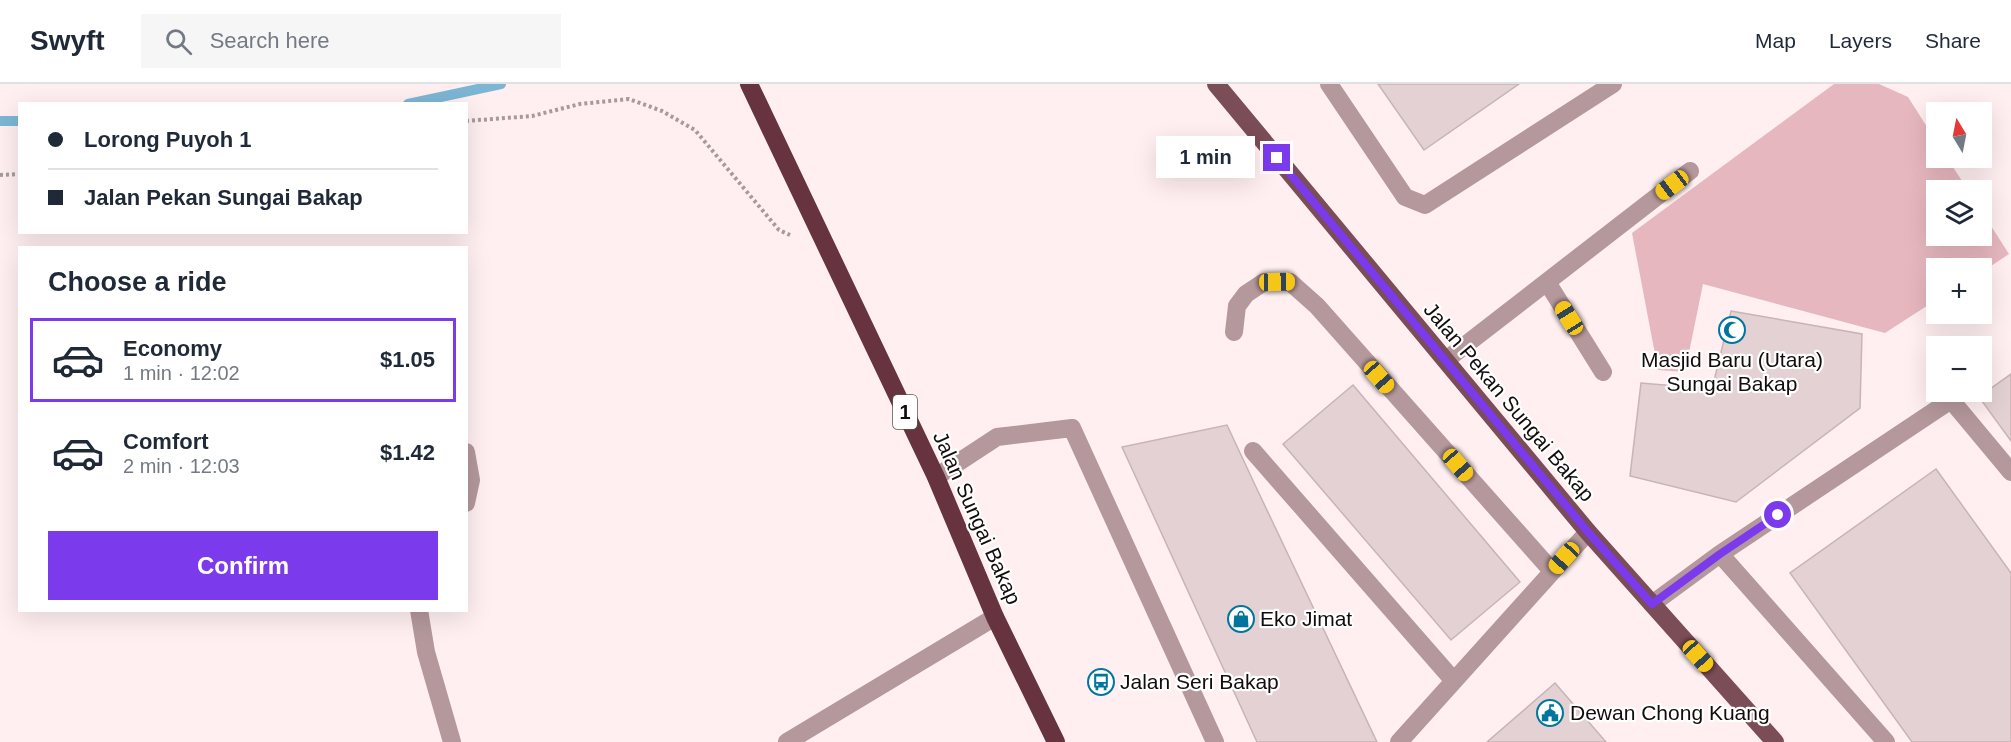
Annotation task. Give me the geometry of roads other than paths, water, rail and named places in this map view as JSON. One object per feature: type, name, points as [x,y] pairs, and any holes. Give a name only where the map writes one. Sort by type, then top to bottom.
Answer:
[{"type":"highway","name":"Jalan Sungai Bakap","points":[[749,84],[936,477],[995,617],[1056,742]]},
{"type":"main road","name":"Jalan Pekan Sungai Bakap","points":[[1216,84],[1588,532],[1775,742]]},
{"type":"street","points":[[1329,84],[1405,196],[1425,205],[1613,84]]},
{"type":"street","points":[[1446,360],[1690,171]]},
{"type":"street","points":[[1234,332],[1237,306],[1246,294],[1264,282],[1290,282],[1317,306],[1552,572]]},
{"type":"street","points":[[1547,282],[1603,372]]},
{"type":"street","points":[[1652,604],[1720,554],[1951,400],[2011,472]]},
{"type":"street","points":[[936,477],[997,437],[1072,428],[1215,742]]},
{"type":"street","points":[[1253,452],[1454,681]]},
{"type":"street","points":[[468,463],[471,480],[468,494]]},
{"type":"street","points":[[1399,742],[1588,532]]},
{"type":"street","points":[[1720,554],[1886,742]]},
{"type":"street","points":[[419,612],[426,652],[452,742]]},
{"type":"street","points":[[787,742],[995,617]]},
{"type":"waterway","points":[[417,102],[501,84]]},
{"type":"waterway","points":[[0,121],[18,121]]},
{"type":"place","name":"Masjid Baru (Utara) Sungai Bakap","points":[[1732,330]]},
{"type":"place","name":"Eko Jimat","points":[[1241,619]]},
{"type":"place","name":"Jalan Seri Bakap","points":[[1101,682]]},
{"type":"place","name":"Dewan Chong Kuang","points":[[1550,713]]}]
